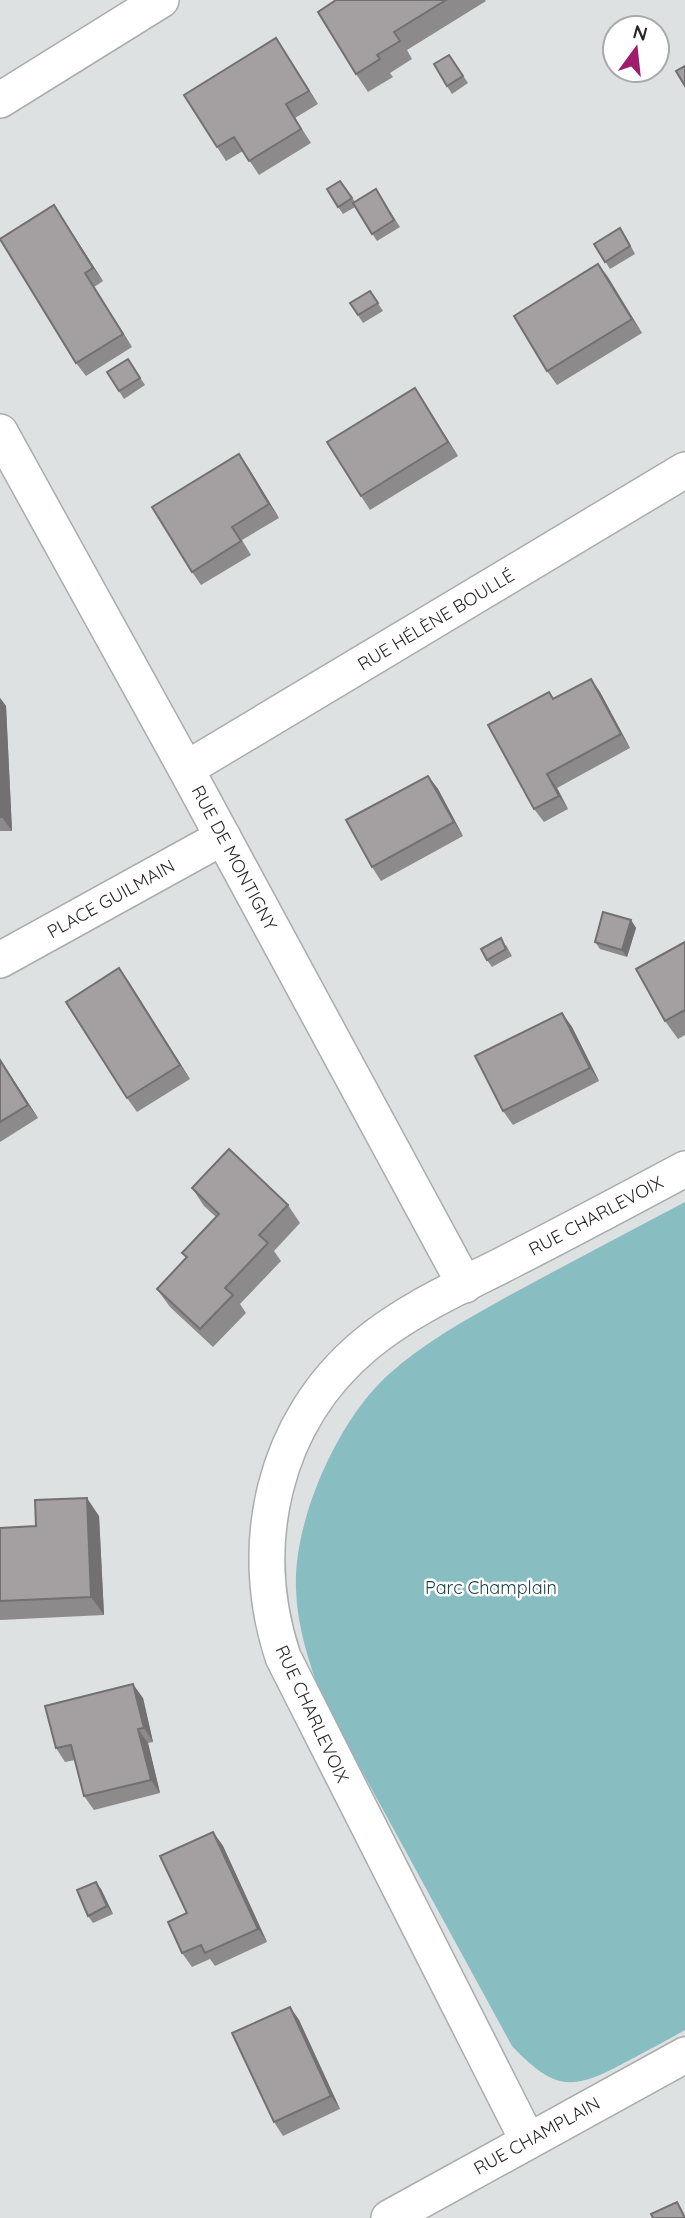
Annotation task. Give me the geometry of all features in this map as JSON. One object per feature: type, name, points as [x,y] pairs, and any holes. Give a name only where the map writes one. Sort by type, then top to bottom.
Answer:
[{"type":"street","points":[[0,100],[161,0]]},
{"type":"street","name":"RUE DE MONTIGNY","points":[[0,432],[465,1285]]},
{"type":"street","name":"RUE HÉLÈNE BOULLÉ","points":[[186,769],[685,470]]},
{"type":"street","name":"PLACE GUILMAIN","points":[[0,960],[223,837]]},
{"type":"street","name":"RUE CHARLEVOIX","points":[[528,2141],[294,1682],[275,1632],[266,1580],[267,1527],[278,1475],[299,1427],[328,1382],[365,1345],[409,1315],[685,1169]]},
{"type":"street","name":"RUE CHAMPLAIN","points":[[389,2218],[685,2055]]},
{"type":"green space","name":"Parc Champlain","points":[[685,1202],[685,2030],[604,2073],[576,2082],[563,2082],[539,2071],[512,2046],[321,1696],[301,1630],[296,1589],[297,1562],[311,1503],[336,1444],[370,1394],[388,1375],[432,1341],[464,1321]]},
{"type":"building","points":[[336,0],[446,0],[394,32],[400,41],[377,55],[380,59],[356,74],[318,12]]},
{"type":"building","points":[[276,38],[309,91],[286,104],[301,129],[249,161],[234,137],[217,147],[184,95]]},
{"type":"building","points":[[449,55],[463,76],[447,86],[434,64]]},
{"type":"building","points":[[685,66],[685,86],[676,71]]},
{"type":"building","points":[[340,181],[352,198],[338,207],[327,189]]},
{"type":"building","points":[[376,189],[394,220],[372,234],[353,203]]},
{"type":"building","points":[[54,205],[93,268],[85,273],[123,334],[76,363],[0,239]]},
{"type":"building","points":[[620,228],[630,246],[605,262],[594,244]]},
{"type":"building","points":[[598,264],[632,319],[547,371],[514,316]]},
{"type":"building","points":[[370,291],[378,303],[358,315],[350,303]]},
{"type":"building","points":[[128,359],[140,378],[119,391],[107,372]]},
{"type":"building","points":[[415,388],[448,442],[361,496],[327,442]]},
{"type":"building","points":[[239,454],[269,504],[232,527],[241,541],[192,572],[152,507]]},
{"type":"building","points":[[591,679],[621,734],[547,774],[559,796],[534,809],[488,725],[549,692],[553,699]]},
{"type":"building","points":[[0,771],[2,817],[0,817]]},
{"type":"building","points":[[428,776],[454,822],[372,867],[346,820]]},
{"type":"building","points":[[603,912],[631,920],[622,950],[595,942]]},
{"type":"building","points":[[501,938],[506,949],[487,960],[481,949]]},
{"type":"building","points":[[685,942],[685,1010],[665,1021],[636,969]]},
{"type":"building","points":[[119,968],[180,1065],[127,1098],[66,1002]]},
{"type":"building","points":[[562,1013],[590,1068],[503,1111],[475,1056]]},
{"type":"building","points":[[0,1060],[28,1105],[0,1122]]},
{"type":"building","points":[[229,1149],[288,1205],[259,1235],[268,1243],[225,1288],[233,1295],[200,1329],[157,1289],[187,1257],[182,1253],[219,1214],[192,1188]]},
{"type":"building","points":[[87,1498],[91,1597],[0,1601],[0,1528],[36,1526],[35,1500]]},
{"type":"building","points":[[133,1684],[144,1728],[138,1729],[151,1780],[84,1796],[71,1745],[56,1748],[45,1706]]},
{"type":"building","points":[[213,1832],[258,1929],[205,1953],[201,1945],[182,1953],[168,1922],[187,1913],[160,1856]]},
{"type":"building","points":[[96,1882],[107,1906],[88,1916],[77,1890]]},
{"type":"building","points":[[290,2007],[331,2096],[274,2122],[232,2033]]},
{"type":"building","points":[[677,2202],[685,2218],[653,2218],[651,2214]]}]
